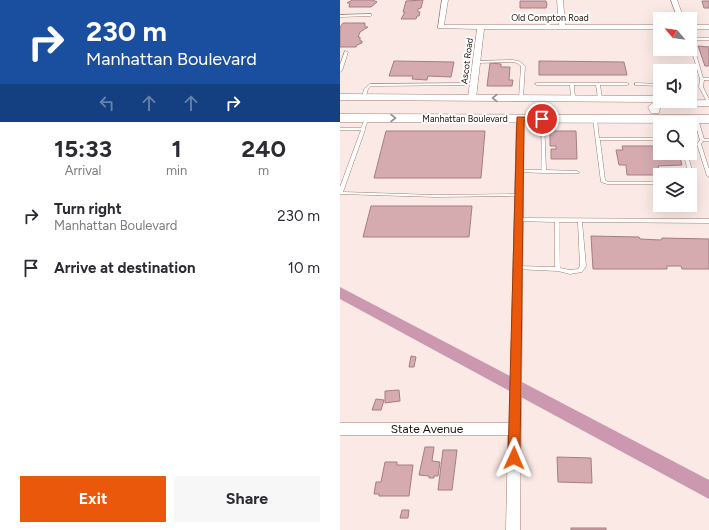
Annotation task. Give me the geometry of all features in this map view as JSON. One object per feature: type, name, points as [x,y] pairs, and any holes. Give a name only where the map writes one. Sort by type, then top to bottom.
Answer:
[{"type":"street","name":"Old Compton Road","points":[[445,0],[440,27],[653,27]]},
{"type":"street","points":[[560,0],[562,27]]},
{"type":"street","points":[[674,0],[678,12]]},
{"type":"street","name":"Ascot Road","points":[[472,98],[480,26]]},
{"type":"street","points":[[697,27],[709,27]]},
{"type":"street","points":[[340,98],[653,99]]},
{"type":"street","points":[[544,119],[556,115],[566,114],[621,114],[628,110],[625,103],[613,98]]},
{"type":"street","points":[[697,99],[708,100]]},
{"type":"street","points":[[658,116],[654,110],[658,104],[708,100]]},
{"type":"street","name":"Manhattan Boulevard","points":[[340,118],[365,124],[520,119],[653,121]]},
{"type":"street","points":[[513,530],[520,119]]},
{"type":"street","name":"Manhattan Boulevard","points":[[697,120],[709,120]]},
{"type":"street","name":"State Avenue","points":[[340,429],[514,425]]},
{"type":"lane","points":[[340,16],[370,15]]},
{"type":"lane","points":[[708,100],[701,87],[702,79],[690,38],[709,39]]},
{"type":"lane","points":[[340,71],[346,52]]},
{"type":"lane","points":[[476,62],[513,61],[518,62],[523,66],[521,98]]},
{"type":"lane","points":[[702,79],[709,79]]},
{"type":"lane","points":[[364,98],[366,89],[370,85],[474,84]]},
{"type":"lane","points":[[537,84],[627,84]]},
{"type":"lane","points":[[572,84],[573,98]]},
{"type":"lane","points":[[598,84],[600,98]]},
{"type":"lane","points":[[636,84],[653,85]]},
{"type":"lane","points":[[544,119],[544,172]]},
{"type":"lane","points":[[595,119],[603,181],[607,183],[653,183]]},
{"type":"lane","points":[[697,123],[702,140],[699,144],[709,176]]},
{"type":"lane","points":[[340,129],[365,124]]},
{"type":"lane","points":[[365,124],[340,193],[436,196],[519,196]]},
{"type":"lane","points":[[598,139],[653,139]]},
{"type":"lane","points":[[702,140],[709,140]]},
{"type":"lane","points":[[519,171],[577,172]]},
{"type":"lane","points":[[518,220],[709,221]]},
{"type":"lane","points":[[557,220],[558,269]]},
{"type":"lane","points":[[517,268],[558,269],[570,272],[580,271],[583,266],[580,220]]},
{"type":"building","points":[[352,0],[373,0],[377,2],[371,7],[349,7],[350,3],[347,3]]},
{"type":"building","points":[[423,0],[421,8],[418,9],[418,12],[420,12],[419,16],[417,16],[416,19],[401,19],[405,12],[403,12],[406,1]]},
{"type":"building","points":[[520,1],[546,1],[547,5],[546,8],[520,8]]},
{"type":"building","points":[[702,1],[709,1],[709,8],[704,8]]},
{"type":"building","points":[[343,23],[365,23],[365,27],[368,27],[360,32],[358,37],[360,37],[360,41],[362,41],[362,43],[356,47],[340,47],[340,27]]},
{"type":"building","points":[[698,46],[709,47],[709,66],[705,66]]},
{"type":"building","points":[[394,61],[454,62],[451,77],[428,76],[427,80],[412,79],[413,76],[389,76]]},
{"type":"building","points":[[539,61],[624,62],[627,75],[539,75]]},
{"type":"building","points":[[490,63],[501,64],[501,67],[510,67],[509,80],[513,80],[512,86],[487,86]]},
{"type":"building","points":[[386,131],[485,131],[481,178],[374,178]]},
{"type":"building","points":[[550,131],[576,131],[577,159],[551,159],[551,149],[556,149],[556,146],[550,146]]},
{"type":"building","points":[[622,146],[653,146],[653,160],[681,160],[682,165],[658,166],[658,168],[653,168],[653,175],[627,175],[626,165],[619,165],[616,150],[623,150]]},
{"type":"building","points":[[371,206],[472,206],[469,237],[363,237]]},
{"type":"building","points":[[591,236],[639,237],[640,239],[661,240],[662,238],[709,239],[709,269],[682,269],[681,266],[667,266],[667,269],[593,269]]},
{"type":"building","points":[[411,356],[416,357],[414,367],[409,367]]},
{"type":"building","points":[[399,390],[400,401],[385,403],[385,391]]},
{"type":"building","points":[[376,399],[384,400],[381,410],[372,410]]},
{"type":"building","points":[[425,447],[434,447],[432,461],[440,462],[438,476],[434,476],[434,478],[419,475]]},
{"type":"building","points":[[443,450],[457,450],[452,490],[438,490]]},
{"type":"building","points":[[557,457],[591,458],[592,483],[558,482]]},
{"type":"building","points":[[385,462],[397,462],[397,465],[413,465],[409,496],[379,496],[379,494],[374,494],[376,482],[381,482]]},
{"type":"building","points":[[402,510],[409,510],[408,518],[400,518]]},
{"type":"building","points":[[571,528],[606,528],[606,530],[571,530]]},
{"type":"waterway","points":[[340,292],[709,490]]},
{"type":"route","points":[[514,458],[520,119],[542,119]]}]
